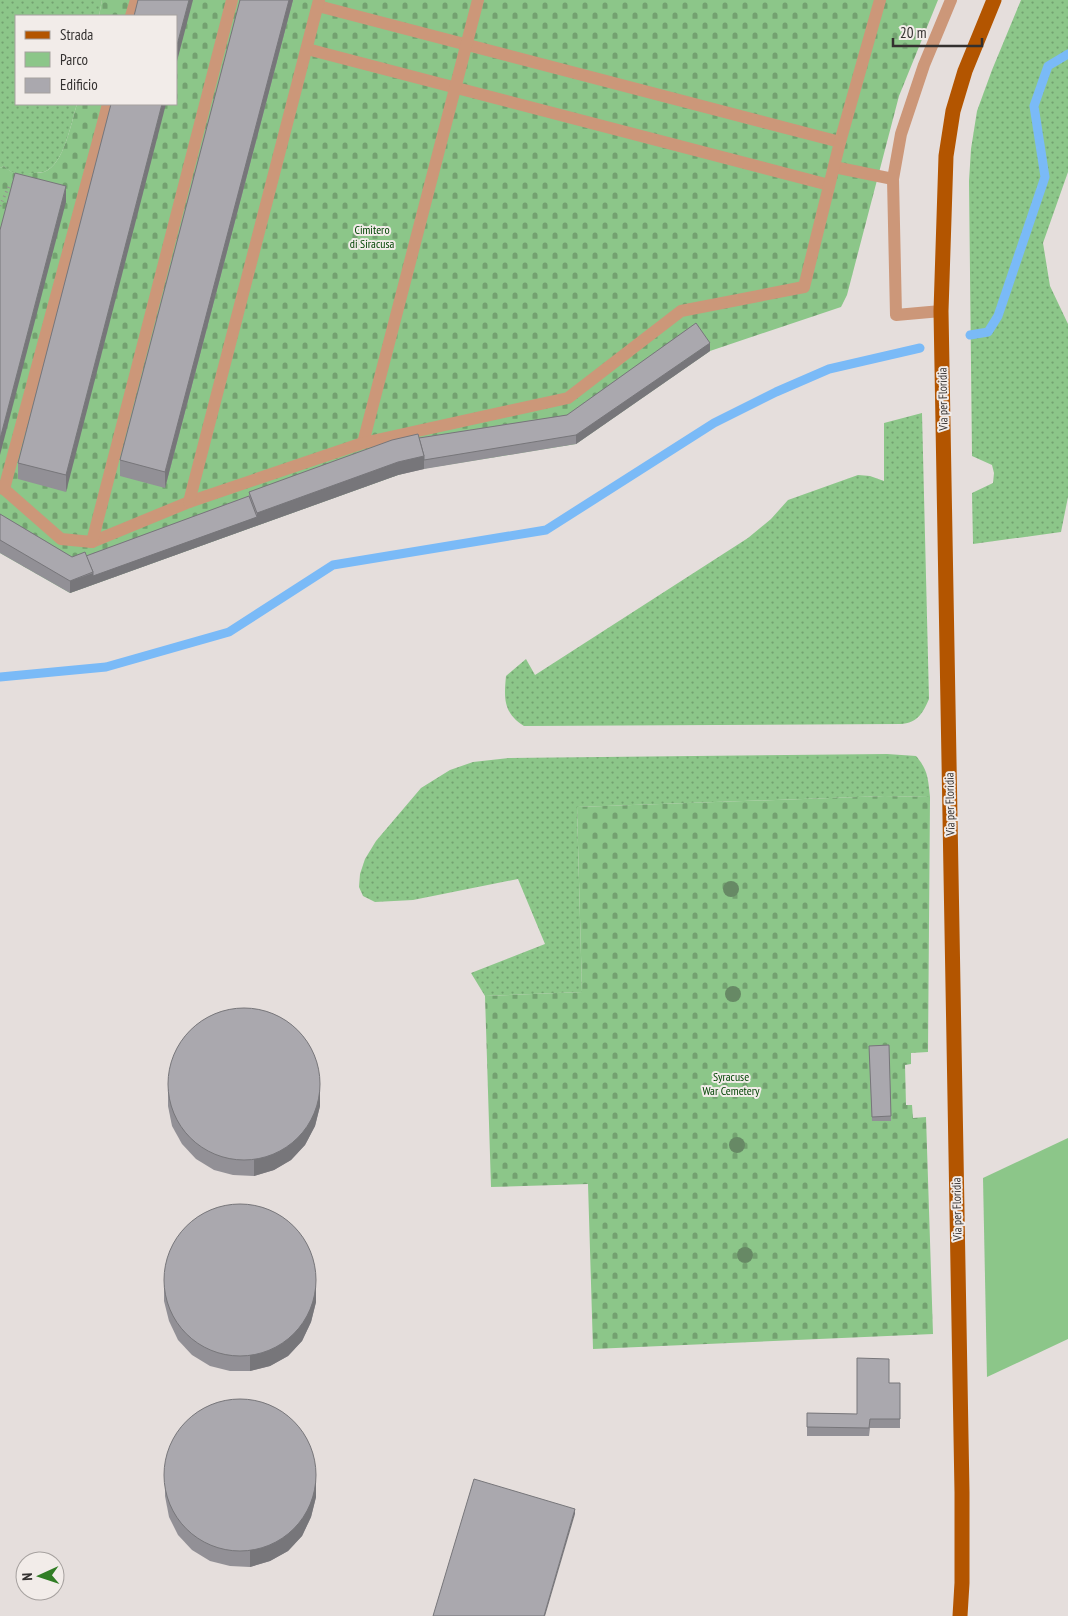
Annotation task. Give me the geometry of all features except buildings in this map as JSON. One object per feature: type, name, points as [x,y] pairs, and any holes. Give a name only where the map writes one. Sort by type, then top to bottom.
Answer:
[{"type":"main road","name":"Via per Floridia","points":[[960,1616],[962,1583],[962,1482],[941,311],[945,164],[953,111],[965,71],[994,0]]},
{"type":"lane","points":[[131,15],[136,0]]},
{"type":"lane","points":[[92,542],[232,0]]},
{"type":"lane","points":[[363,444],[478,0]]},
{"type":"lane","points":[[108,105],[2,489],[61,539],[92,542],[189,502],[363,444],[568,398],[681,311],[804,286],[840,142],[880,0]]},
{"type":"lane","points":[[941,311],[896,315],[893,179],[900,134],[924,64],[951,0]]},
{"type":"lane","points":[[189,502],[318,3],[466,44],[840,142]]},
{"type":"lane","points":[[307,49],[829,186]]},
{"type":"lane","points":[[834,167],[893,179]]},
{"type":"path","points":[[0,206],[9,186],[14,184],[21,185]]},
{"type":"green space","points":[[0,0],[102,0],[99,15],[15,15],[15,105],[77,105],[66,143],[57,161],[51,168],[44,172],[21,174],[12,172],[4,166],[0,168]]},
{"type":"green space","name":"Cimitero di Siracusa","points":[[102,0],[938,0],[899,96],[847,295],[841,307],[710,351],[576,444],[415,470],[398,475],[70,593],[0,553],[0,168],[4,166],[14,173],[20,174],[44,172],[51,168],[57,161],[66,143],[77,105],[178,105],[178,15],[99,15]]},
{"type":"green space","points":[[1021,0],[1068,0],[1068,172],[1043,243],[1050,286],[1068,324],[1068,497],[1061,532],[973,544],[972,493],[993,483],[994,473],[992,465],[972,456],[969,181],[971,149],[977,111]]},
{"type":"green space","points":[[922,413],[929,699],[922,713],[916,719],[902,724],[524,726],[512,716],[505,698],[506,676],[526,659],[535,675],[748,538],[771,519],[788,500],[858,475],[870,476],[884,481],[884,423]]},
{"type":"green space","points":[[887,754],[916,756],[927,775],[930,797],[885,796],[577,807],[582,992],[485,996],[471,973],[545,944],[518,879],[413,900],[375,902],[363,896],[359,887],[360,874],[365,859],[376,841],[421,788],[450,770],[473,762],[509,758]]},
{"type":"green space","name":"Syracuse War Cemetery","points":[[885,796],[930,797],[928,1052],[911,1053],[911,1064],[905,1065],[906,1105],[912,1105],[913,1118],[926,1117],[933,1334],[593,1349],[588,1184],[491,1187],[485,996],[582,992],[577,807]]},
{"type":"green space","points":[[1068,1138],[1068,1339],[987,1377],[983,1178]]},
{"type":"waterway","points":[[970,335],[988,332],[998,316],[1045,177],[1034,106],[1048,66],[1068,54]]},
{"type":"waterway","points":[[0,677],[106,667],[229,632],[333,565],[546,530],[714,423],[776,392],[829,369],[920,348]]}]
